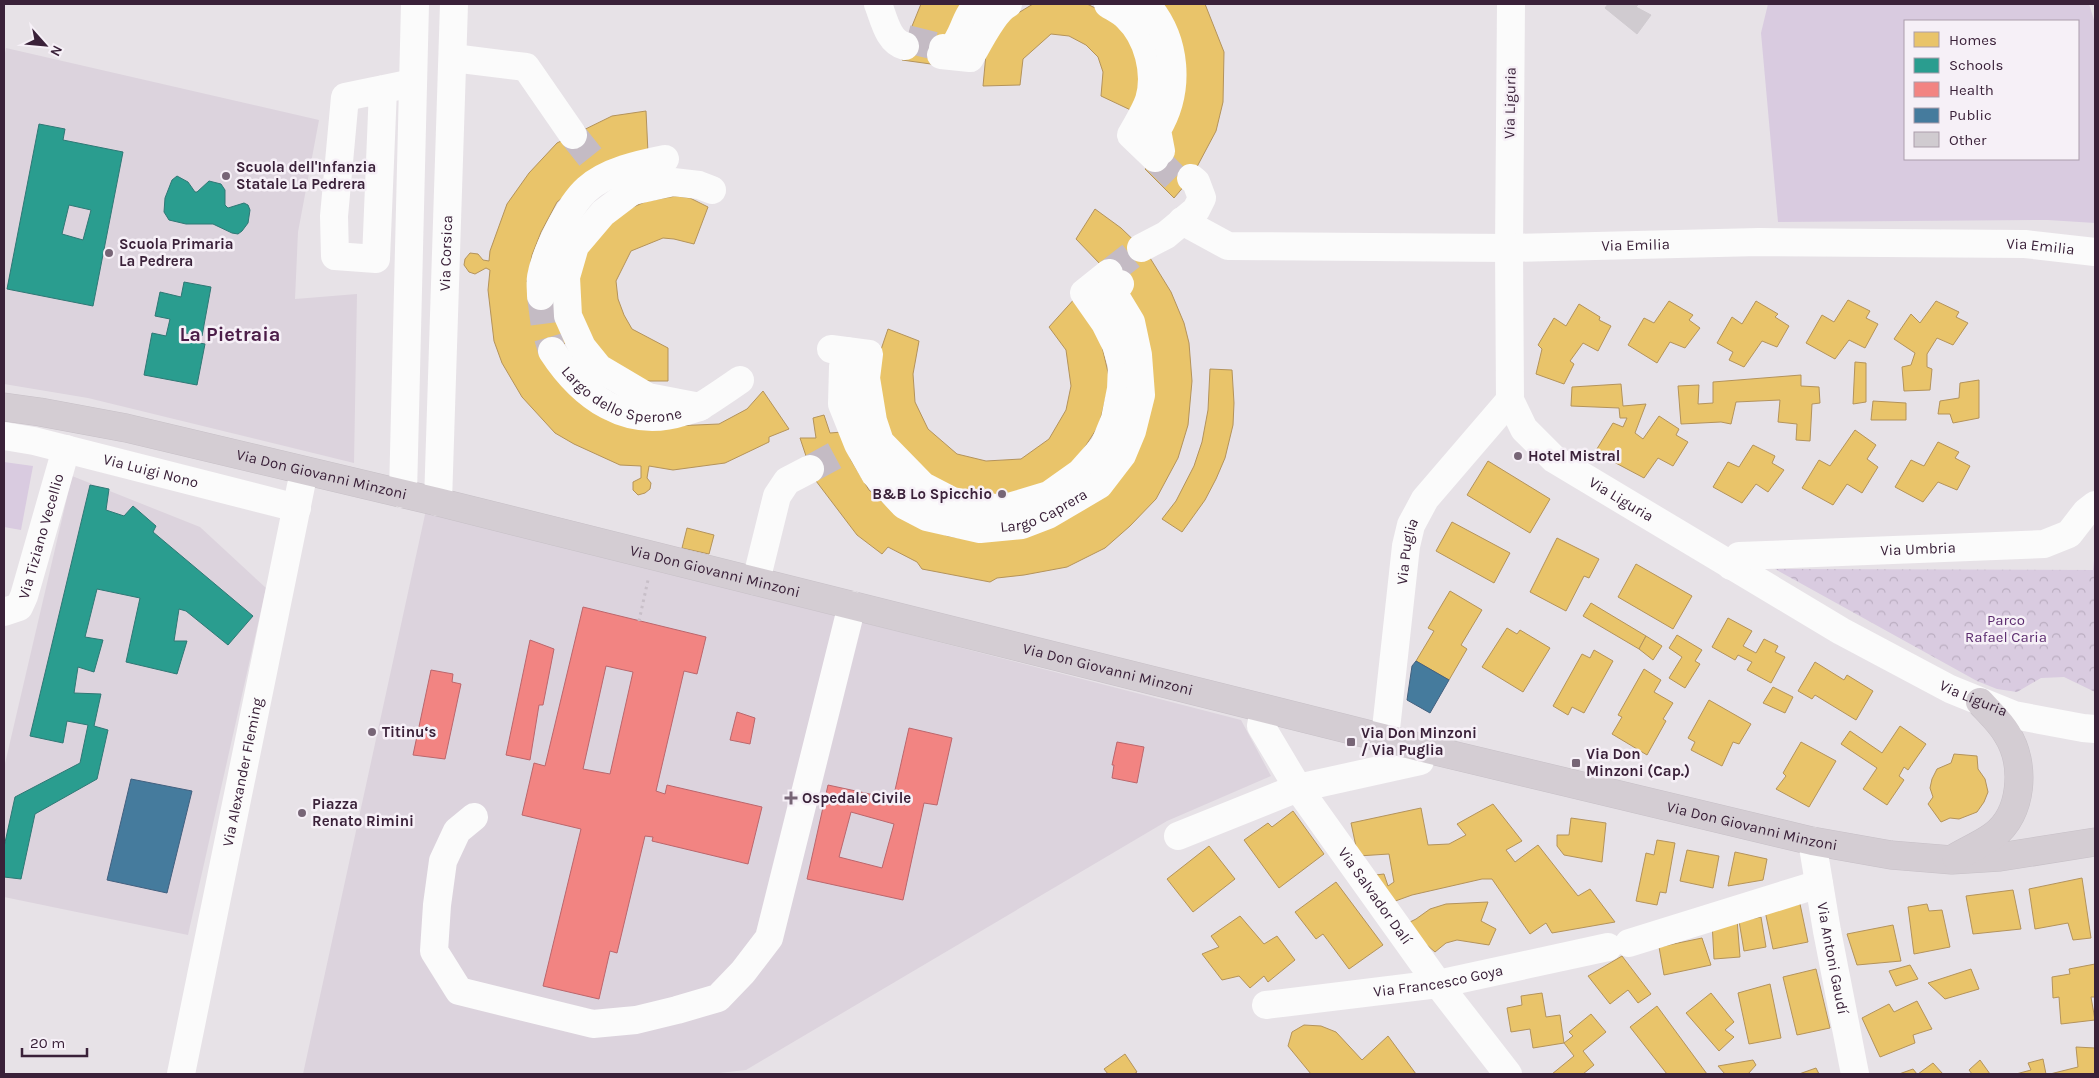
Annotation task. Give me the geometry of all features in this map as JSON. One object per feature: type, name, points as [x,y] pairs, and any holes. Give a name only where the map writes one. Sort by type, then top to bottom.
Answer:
[{"type":"main road","name":"Via Don Giovanni Minzoni","points":[[4,407],[126,428],[438,502],[1264,709],[1812,841],[1891,855],[1952,860],[2000,857],[2092,841]]},
{"type":"main road","points":[[1952,860],[1994,835],[2005,823],[2017,799],[2018,763],[2008,734],[1980,702]]},
{"type":"street","points":[[404,494],[415,4]]},
{"type":"street","name":"Via Corsica","points":[[438,502],[454,4]]},
{"type":"street","points":[[878,4],[901,40]]},
{"type":"street","points":[[979,4],[973,9],[955,46],[950,50],[942,52],[970,58],[984,33],[1003,6],[1008,4]]},
{"type":"street","points":[[1108,4],[1128,18],[1140,36],[1149,56],[1152,75],[1149,100],[1131,135],[1158,154],[1157,130],[1164,119],[1171,98],[1174,80],[1168,40],[1156,15],[1146,4]]},
{"type":"street","name":"Via Liguria","points":[[1511,4],[1510,400],[1524,429],[1554,459],[1841,631],[1980,702],[2014,715],[2091,730]]},
{"type":"street","points":[[453,58],[526,67],[573,135]]},
{"type":"street","points":[[383,89],[376,259],[335,256],[334,216],[345,97],[383,89],[413,83]]},
{"type":"street","points":[[541,296],[540,277],[548,251],[566,218],[587,189],[602,174],[665,159]]},
{"type":"street","points":[[602,174],[619,201]]},
{"type":"street","name":"Largo dello Sperone","points":[[700,407],[648,397],[599,368],[582,347],[568,316],[566,277],[575,246],[603,213],[632,191],[673,182],[699,185],[712,190]]},
{"type":"street","points":[[1146,254],[1196,210],[1192,188]]},
{"type":"street","name":"Via Emilia","points":[[1174,228],[1228,246],[1509,248],[1759,242],[2025,244],[2095,252]]},
{"type":"street","name":"Largo Caprera","points":[[849,351],[843,367],[842,404],[875,474],[904,505],[927,517],[980,529],[1022,526],[1048,515],[1099,485],[1122,455],[1132,431],[1141,395],[1138,355],[1131,322],[1110,290],[1114,279]]},
{"type":"street","name":"Largo dello Sperone","points":[[552,350],[576,382],[604,405],[635,416],[666,418],[700,407],[740,380]]},
{"type":"street","name":"Via Puglia","points":[[1385,738],[1406,546],[1411,525],[1425,499],[1510,400]]},
{"type":"street","name":"Via Luigi Nono","points":[[4,436],[34,441],[297,508]]},
{"type":"street","name":"Via Tiziano Vecellio","points":[[4,612],[19,607],[24,596],[66,449]]},
{"type":"street","points":[[756,581],[777,496],[787,481],[810,469]]},
{"type":"street","name":"Via Alexander Fleming","points":[[181,1074],[304,471]]},
{"type":"street","name":"Via Umbria","points":[[1731,566],[1739,556],[2044,544],[2069,534],[2086,512],[2095,505]]},
{"type":"street","points":[[474,817],[456,831],[443,861],[437,905],[434,951],[458,991],[593,1024],[636,1020],[718,998],[743,972],[769,938],[852,605]]},
{"type":"street","name":"Via Salvador Dalí","points":[[1264,709],[1261,726],[1298,788],[1438,984],[1508,1074]]},
{"type":"street","points":[[1178,836],[1298,788],[1420,761],[1423,748]]},
{"type":"street","name":"Via Antoni Gaudí","points":[[1812,841],[1827,931],[1855,1074]]},
{"type":"street","name":"Via Francesco Goya","points":[[1266,1005],[1438,984],[1619,945],[1820,884]]},
{"type":"path","points":[[639,621],[648,580]]},
{"type":"shaded area","name":"Scuola Primaria La Pedrera","points":[[6,48],[319,120],[298,232],[295,299],[357,294],[354,463],[88,398],[4,384],[4,58]]},
{"type":"shaded area","points":[[72,476],[200,527],[266,588],[188,935],[4,897],[4,768]]},
{"type":"shaded area","name":"Ospedale Civile","points":[[426,510],[1241,720],[1271,776],[1167,821],[746,1070],[710,1074],[303,1074]]},
{"type":"green space","points":[[1768,4],[2089,4],[2095,23],[2095,223],[2048,220],[1778,222],[1761,33]]},
{"type":"green space","points":[[4,462],[33,466],[21,530],[4,527]]},
{"type":"green space","name":"Parco Rafael Caria","points":[[2095,550],[2095,692],[2064,677],[2041,678],[2017,692],[1997,689],[1977,681],[1775,569],[2093,570]]},
{"type":"building: Homes","points":[[921,4],[966,4],[938,65],[902,60],[908,36]]},
{"type":"building: Homes","points":[[1033,4],[1087,4],[1120,20],[1141,59],[1137,113],[1101,96],[1103,72],[1098,57],[1086,45],[1069,36],[1051,34],[1023,59],[1020,85],[983,86],[986,54],[1005,21]]},
{"type":"building: Homes","points":[[1159,4],[1205,4],[1224,52],[1223,102],[1216,131],[1191,178],[1174,198],[1145,169],[1161,151]]},
{"type":"building: Homes","points":[[646,111],[648,153],[604,166],[557,202],[541,232],[532,255],[527,282],[622,212],[647,201],[676,196],[690,198],[708,207],[694,244],[663,238],[631,251],[616,281],[618,299],[632,329],[668,348],[668,381],[635,381],[615,372],[577,336],[552,351],[650,427],[719,424],[747,409],[763,391],[789,429],[769,437],[769,442],[725,463],[673,470],[649,466],[647,478],[651,483],[650,489],[638,495],[633,490],[633,482],[641,478],[641,466],[620,465],[555,433],[522,397],[502,363],[494,341],[488,290],[490,270],[486,268],[475,274],[469,272],[464,265],[465,259],[470,253],[478,254],[483,260],[489,261],[490,251],[507,204],[529,173],[557,143],[612,116]]},
{"type":"building: Homes","points":[[1095,209],[1121,228],[1147,253],[1171,292],[1184,323],[1189,343],[1192,381],[1188,425],[1178,458],[1156,499],[1105,548],[1067,567],[997,578],[990,582],[922,569],[917,562],[888,547],[882,554],[857,535],[813,477],[800,438],[816,438],[813,418],[824,415],[830,433],[842,432],[851,460],[869,490],[895,513],[948,536],[980,541],[1141,426],[1125,290],[1076,239]]},
{"type":"building: Homes","points":[[1077,296],[1100,338],[1110,381],[1099,425],[1072,467],[1034,490],[985,499],[943,485],[904,458],[881,416],[874,370],[888,329],[919,341],[913,374],[915,402],[928,429],[957,454],[986,461],[1021,459],[1049,439],[1066,410],[1071,386],[1066,350],[1049,327]]},
{"type":"building: Homes","points":[[1848,300],[1870,311],[1866,318],[1878,324],[1865,348],[1849,340],[1835,359],[1806,343],[1822,315],[1834,322]]},
{"type":"building: Homes","points":[[1669,301],[1693,315],[1689,320],[1700,328],[1685,348],[1670,342],[1657,363],[1628,345],[1644,318],[1654,323]]},
{"type":"building: Homes","points":[[1756,301],[1778,314],[1775,317],[1789,326],[1777,347],[1762,341],[1744,367],[1729,360],[1733,352],[1717,343],[1732,317],[1742,324]]},
{"type":"building: Homes","points":[[1936,301],[1959,312],[1956,317],[1968,323],[1953,345],[1937,338],[1927,354],[1927,367],[1932,369],[1930,390],[1904,391],[1902,367],[1911,365],[1915,353],[1894,339],[1911,314],[1920,323]]},
{"type":"building: Homes","points":[[1579,304],[1600,317],[1599,320],[1611,326],[1598,351],[1583,343],[1570,361],[1574,364],[1564,384],[1536,374],[1542,349],[1538,345],[1554,318],[1566,326]]},
{"type":"building: Homes","points":[[1855,362],[1866,363],[1866,402],[1853,404]]},
{"type":"building: Homes","points":[[1210,369],[1232,370],[1233,425],[1225,458],[1216,479],[1205,500],[1182,532],[1162,519],[1176,501],[1194,466],[1202,442],[1208,410]]},
{"type":"building: Homes","points":[[1801,375],[1801,386],[1819,387],[1820,403],[1812,404],[1810,441],[1796,440],[1797,424],[1778,422],[1780,400],[1736,402],[1731,424],[1721,422],[1681,424],[1678,386],[1699,385],[1698,404],[1713,403],[1713,382]]},
{"type":"building: Homes","points":[[1979,380],[1979,418],[1953,423],[1950,414],[1938,414],[1940,401],[1959,398],[1960,383]]},
{"type":"building: Homes","points":[[1621,384],[1623,406],[1646,404],[1635,433],[1643,439],[1659,416],[1679,429],[1676,435],[1688,442],[1673,466],[1658,458],[1644,478],[1595,452],[1613,423],[1623,427],[1627,418],[1620,418],[1619,408],[1571,406],[1572,387]]},
{"type":"building: Homes","points":[[1873,401],[1906,403],[1906,420],[1871,420]]},
{"type":"building: Homes","points":[[1855,430],[1876,445],[1867,459],[1878,467],[1862,493],[1847,484],[1833,505],[1802,488],[1819,460],[1830,466]]},
{"type":"building: Homes","points":[[1938,442],[1959,452],[1955,458],[1970,466],[1957,490],[1938,482],[1923,502],[1895,487],[1911,460],[1924,466]]},
{"type":"building: Homes","points":[[1753,445],[1775,456],[1772,463],[1784,470],[1768,492],[1756,484],[1742,503],[1713,487],[1728,462],[1739,467]]},
{"type":"building: Homes","points":[[1488,461],[1550,499],[1530,533],[1467,495]]},
{"type":"building: Homes","points":[[1452,522],[1510,553],[1494,583],[1436,551]]},
{"type":"building: Homes","points":[[687,528],[714,535],[709,554],[682,548]]},
{"type":"building: Homes","points":[[1557,538],[1599,559],[1589,578],[1584,576],[1566,611],[1530,592]]},
{"type":"building: Homes","points":[[1636,564],[1692,596],[1673,629],[1618,597]]},
{"type":"building: Homes","points":[[1450,591],[1482,610],[1461,645],[1467,649],[1449,680],[1416,661],[1434,631],[1428,628]]},
{"type":"building: Homes","points":[[1591,603],[1646,636],[1639,649],[1583,616]]},
{"type":"building: Homes","points":[[1728,618],[1752,631],[1743,646],[1756,653],[1764,639],[1778,646],[1775,652],[1785,657],[1771,683],[1747,670],[1752,662],[1738,655],[1735,660],[1712,647]]},
{"type":"building: Homes","points":[[1507,628],[1517,634],[1520,630],[1550,648],[1523,692],[1482,667]]},
{"type":"building: Homes","points":[[1677,635],[1702,650],[1695,661],[1700,664],[1685,688],[1669,678],[1682,657],[1669,648]]},
{"type":"building: Homes","points":[[1646,636],[1662,646],[1653,660],[1639,649]]},
{"type":"building: Homes","points":[[1594,650],[1613,661],[1584,713],[1572,707],[1568,715],[1553,706],[1582,654],[1590,658]]},
{"type":"building: Homes","points":[[1815,662],[1844,680],[1847,675],[1873,691],[1856,720],[1815,695],[1812,699],[1798,691]]},
{"type":"building: Homes","points":[[1644,669],[1661,680],[1654,692],[1673,703],[1663,719],[1666,721],[1647,755],[1612,734],[1622,717],[1618,715]]},
{"type":"building: Homes","points":[[1773,687],[1793,697],[1785,713],[1763,703]]},
{"type":"building: Homes","points":[[1709,700],[1751,724],[1739,744],[1733,742],[1722,766],[1691,750],[1695,742],[1688,738]]},
{"type":"building: Homes","points":[[1900,726],[1926,744],[1908,770],[1904,767],[1899,776],[1904,780],[1887,805],[1863,789],[1877,768],[1841,744],[1850,731],[1882,753]]},
{"type":"building: Homes","points":[[1801,742],[1836,761],[1809,807],[1776,789],[1786,776],[1783,773]]},
{"type":"building: Homes","points":[[1954,754],[1977,756],[1978,769],[1985,779],[1988,792],[1977,812],[1959,819],[1950,818],[1941,822],[1928,804],[1933,797],[1930,788],[1937,769],[1951,763]]},
{"type":"building: Homes","points":[[1493,804],[1522,841],[1506,850],[1515,862],[1538,845],[1578,896],[1590,889],[1615,922],[1552,933],[1546,923],[1530,934],[1492,879],[1482,879],[1412,895],[1387,904],[1367,876],[1384,874],[1388,886],[1394,882],[1389,854],[1358,856],[1351,823],[1421,808],[1428,845],[1449,844],[1466,835],[1457,824]]},
{"type":"building: Homes","points":[[1293,811],[1324,854],[1279,888],[1244,840],[1268,823],[1272,827]]},
{"type":"building: Homes","points":[[1571,818],[1606,823],[1602,862],[1564,855],[1557,846],[1557,835],[1569,835]]},
{"type":"building: Homes","points":[[1657,840],[1675,843],[1666,893],[1660,892],[1657,905],[1636,901],[1646,853],[1654,855]]},
{"type":"building: Homes","points":[[1209,846],[1235,879],[1193,912],[1167,879]]},
{"type":"building: Homes","points":[[1687,850],[1719,856],[1713,888],[1680,881]]},
{"type":"building: Homes","points":[[1735,852],[1767,859],[1763,880],[1728,886]]},
{"type":"building: Homes","points":[[2082,878],[2091,938],[2073,940],[2068,923],[2035,929],[2029,889]]},
{"type":"building: Homes","points":[[1336,882],[1383,945],[1349,969],[1323,934],[1316,939],[1295,912]]},
{"type":"building: Homes","points":[[2013,890],[2021,929],[1973,934],[1966,896]]},
{"type":"building: Homes","points":[[1488,902],[1481,921],[1496,929],[1489,945],[1457,940],[1446,943],[1435,952],[1404,925],[1430,909],[1446,904]]},
{"type":"building: Homes","points":[[1800,904],[1808,942],[1773,949],[1765,911]]},
{"type":"building: Homes","points":[[1927,904],[1929,911],[1942,910],[1950,947],[1914,954],[1908,907]]},
{"type":"building: Homes","points":[[1240,916],[1264,944],[1277,936],[1295,960],[1268,982],[1264,976],[1250,988],[1239,976],[1222,980],[1202,954],[1219,947],[1211,936]]},
{"type":"building: Homes","points":[[1761,917],[1766,947],[1744,951],[1739,921]]},
{"type":"building: Homes","points":[[1737,919],[1740,957],[1714,959],[1712,922]]},
{"type":"building: Homes","points":[[1893,925],[1901,961],[1857,965],[1847,934]]},
{"type":"building: Homes","points":[[1702,938],[1711,965],[1664,975],[1659,947]]},
{"type":"building: Homes","points":[[1622,956],[1651,994],[1638,1003],[1628,990],[1610,1004],[1588,976]]},
{"type":"building: Homes","points":[[2095,964],[2095,997],[2091,997],[2095,1020],[2061,1024],[2059,997],[2053,998],[2052,977],[2070,974],[2069,969]]},
{"type":"building: Homes","points":[[1910,965],[1918,979],[1896,986],[1889,971]]},
{"type":"building: Homes","points":[[1816,969],[1830,1028],[1797,1035],[1783,977]]},
{"type":"building: Homes","points":[[1971,969],[1979,989],[1945,999],[1928,983]]},
{"type":"building: Homes","points":[[1770,984],[1781,1038],[1749,1044],[1738,993]]},
{"type":"building: Homes","points":[[1542,993],[1546,1017],[1560,1015],[1564,1043],[1533,1048],[1530,1029],[1511,1032],[1507,1008],[1522,1005],[1521,996]]},
{"type":"building: Homes","points":[[1711,993],[1734,1022],[1725,1030],[1734,1037],[1719,1051],[1686,1013]]},
{"type":"building: Homes","points":[[1917,1001],[1932,1029],[1913,1035],[1915,1043],[1880,1057],[1862,1018],[1889,1004],[1894,1012]]},
{"type":"building: Homes","points":[[1657,1006],[1707,1074],[1667,1074],[1630,1027]]},
{"type":"building: Homes","points":[[1591,1014],[1606,1032],[1583,1051],[1594,1065],[1583,1074],[1552,1074],[1574,1056],[1564,1043],[1573,1036],[1569,1032]]},
{"type":"building: Homes","points":[[1304,1025],[1321,1026],[1336,1032],[1362,1060],[1388,1036],[1416,1074],[1311,1074],[1288,1046],[1292,1032]]},
{"type":"building: Homes","points":[[2076,1047],[2095,1048],[2095,1074],[2050,1074],[2078,1067]]},
{"type":"building: Homes","points":[[1125,1054],[1137,1072],[1134,1074],[1108,1074],[1104,1069]]},
{"type":"building: Homes","points":[[2043,1059],[2046,1074],[2016,1074],[2031,1070],[2028,1063]]},
{"type":"building: Homes","points":[[1753,1060],[1756,1065],[1748,1074],[1725,1074],[1718,1066]]},
{"type":"building: Homes","points":[[1980,1060],[1990,1074],[1972,1074],[1969,1070]]},
{"type":"building: Homes","points":[[1933,1063],[1943,1074],[1918,1074]]},
{"type":"building: Homes","points":[[1816,1068],[1819,1074],[1799,1074]]},
{"type":"building: Homes","points":[[1913,1069],[1917,1074],[1899,1074]]},
{"type":"building: Schools","points":[[39,124],[65,129],[63,140],[123,152],[93,306],[7,289]],"holes":[[[69,205],[91,210],[83,240],[62,234]]]},
{"type":"building: Schools","points":[[177,176],[188,182],[195,192],[209,181],[221,184],[225,190],[225,205],[228,208],[244,203],[248,205],[250,210],[248,223],[242,231],[238,234],[213,224],[186,224],[169,220],[164,212],[165,198],[172,180]]},
{"type":"building: Schools","points":[[184,282],[211,287],[202,336],[186,333],[184,340],[205,344],[197,385],[144,375],[152,333],[166,336],[170,319],[155,316],[160,292],[181,297]]},
{"type":"building: Schools","points":[[90,485],[109,489],[106,510],[124,516],[133,506],[156,526],[153,532],[253,616],[228,645],[186,611],[179,609],[174,641],[187,641],[177,674],[126,662],[140,598],[97,589],[85,637],[103,640],[94,672],[78,667],[74,693],[101,694],[94,726],[108,730],[97,779],[35,814],[21,879],[4,877],[4,847],[15,797],[80,763],[88,725],[67,721],[63,743],[30,736]]},
{"type":"building: Health","name":"Ospedale Civile","points":[[583,607],[706,637],[697,674],[684,671],[656,791],[665,794],[667,785],[762,807],[748,864],[652,841],[653,837],[645,836],[617,953],[610,951],[599,999],[543,986],[581,829],[522,815],[534,763],[545,766]],"holes":[[[606,666],[633,672],[610,774],[583,769]]]},
{"type":"building: Health","points":[[530,640],[554,649],[543,705],[539,705],[530,760],[506,755]]},
{"type":"building: Health","points":[[431,670],[453,674],[452,682],[461,684],[445,759],[413,755]]},
{"type":"building: Health","points":[[737,712],[755,718],[750,744],[730,740]]},
{"type":"building: Health","points":[[909,728],[952,738],[937,805],[924,803],[903,900],[807,879],[828,785],[893,799]],"holes":[[[851,812],[894,824],[882,868],[839,857]]]},
{"type":"building: Health","points":[[1117,742],[1144,747],[1137,783],[1112,778],[1114,765],[1112,765]]},
{"type":"building: Public","points":[[1416,661],[1449,680],[1430,713],[1407,700],[1412,666]]},
{"type":"building: Public","points":[[131,779],[192,791],[167,893],[107,880]]},
{"type":"building: Other","points":[[1608,4],[1639,4],[1636,7],[1651,15],[1637,34],[1605,8]]},
{"type":"tunnel","points":[[907,39],[943,48]]},
{"type":"tunnel","points":[[573,135],[600,169]]},
{"type":"tunnel","points":[[1155,158],[1184,187]]},
{"type":"tunnel","points":[[1109,273],[1141,248]]},
{"type":"tunnel","points":[[541,296],[545,327],[552,351]]},
{"type":"tunnel","points":[[810,469],[847,449]]},
{"type":"place","name":"Scuola dell'Infanzia Statale La Pedrera","points":[[226,176]]},
{"type":"place","name":"Scuola Primaria La Pedrera","points":[[109,253]]},
{"type":"place","name":"Hotel Mistral","points":[[1518,456]]},
{"type":"place","name":"B&B Lo Spicchio","points":[[1002,494]]},
{"type":"place","name":"Titinu‘s","points":[[372,732]]},
{"type":"place","name":"Via Don Minzoni / Via Puglia","points":[[1351,742]]},
{"type":"place","name":"Via Don Minzoni (Cap.)","points":[[1576,763]]},
{"type":"place","name":"Ospedale Civile","points":[[791,798]]},
{"type":"place","name":"Piazza Renato Rimini","points":[[302,813]]},
{"type":"district","name":"La Pietraia","points":[[230,334]]}]
